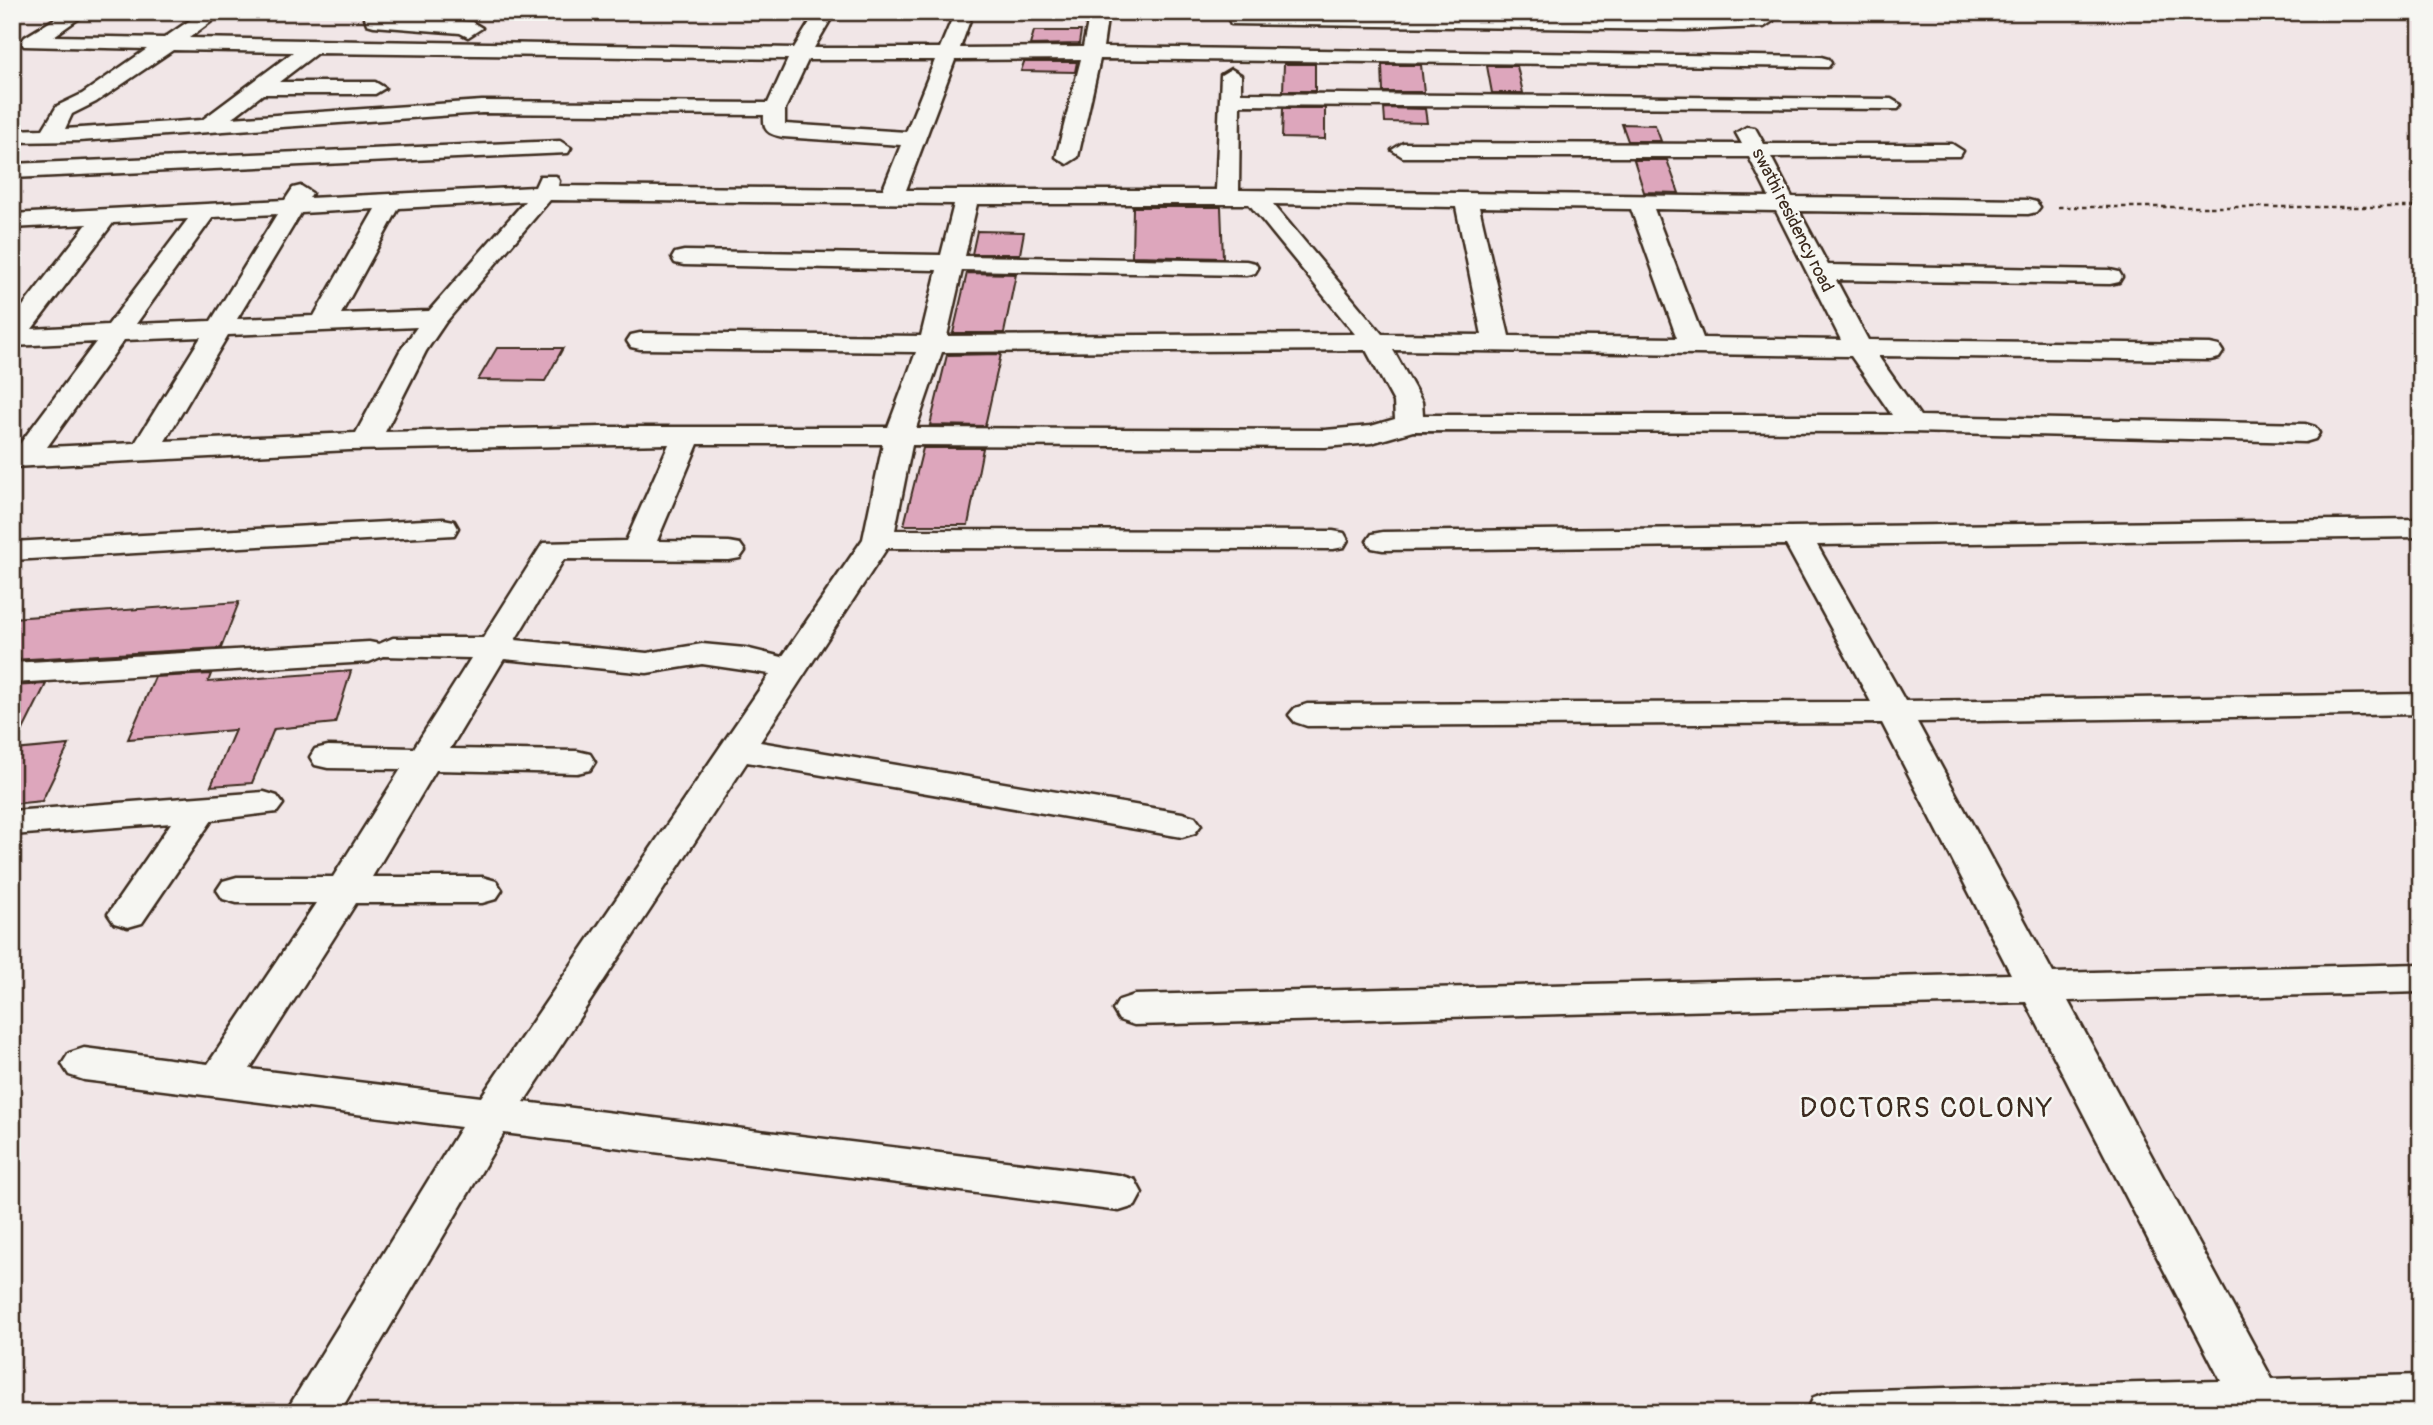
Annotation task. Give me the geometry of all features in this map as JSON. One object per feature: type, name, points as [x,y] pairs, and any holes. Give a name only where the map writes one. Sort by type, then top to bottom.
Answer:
[{"type":"street","points":[[12,54],[28,33],[60,24],[79,12]]},
{"type":"street","points":[[51,134],[64,110],[89,98],[215,12]]},
{"type":"street","points":[[372,12],[374,20],[472,28],[446,49]]},
{"type":"street","points":[[826,12],[801,53],[775,109],[774,127],[783,131],[914,139]]},
{"type":"street","points":[[892,196],[950,54],[964,12]]},
{"type":"street","points":[[1067,157],[1099,12]]},
{"type":"street","points":[[1227,197],[1232,57],[1239,16],[1682,18],[1764,21]]},
{"type":"street","name":"swathi residency road","points":[[1682,18],[1729,104],[1758,150],[1859,348],[1912,425]]},
{"type":"street","points":[[28,33],[168,44],[311,48],[950,54],[1092,52],[1232,57],[1821,63]]},
{"type":"street","points":[[209,125],[311,48]]},
{"type":"street","points":[[257,88],[375,88]]},
{"type":"street","points":[[1230,99],[1891,106]]},
{"type":"street","points":[[12,135],[79,135],[362,113],[585,106],[682,111],[775,109]]},
{"type":"street","points":[[366,441],[413,351],[436,318],[544,193],[560,148],[585,106]]},
{"type":"street","points":[[145,450],[292,207],[324,158],[362,113]]},
{"type":"street","points":[[12,206],[44,169],[79,135]]},
{"type":"street","points":[[12,171],[560,148]]},
{"type":"street","points":[[1403,150],[1952,151]]},
{"type":"street","points":[[12,221],[544,193],[1255,197],[2028,207]]},
{"type":"street","points":[[319,1406],[492,1115],[878,539],[899,436],[932,344],[967,197]]},
{"type":"street","points":[[1255,197],[1375,342],[1408,402],[1409,424]]},
{"type":"street","points":[[1466,200],[1497,343]]},
{"type":"street","points":[[323,323],[391,201]]},
{"type":"street","points":[[1640,202],[1693,346]]},
{"type":"street","points":[[19,457],[117,332],[206,211]]},
{"type":"street","points":[[12,338],[105,217]]},
{"type":"street","points":[[684,258],[1245,268]]},
{"type":"street","points":[[1820,272],[2110,276]]},
{"type":"street","points":[[12,338],[436,318]]},
{"type":"street","points":[[640,341],[932,344],[1375,342],[2210,352]]},
{"type":"street","points":[[19,457],[366,441],[687,435],[1342,436],[1396,430],[1409,424],[1912,425],[2305,433]]},
{"type":"street","points":[[637,551],[687,435]]},
{"type":"street","points":[[1383,541],[1798,538],[2421,527]]},
{"type":"street","points":[[16,556],[443,528]]},
{"type":"street","points":[[1798,538],[1894,712],[2037,988],[2262,1408]]},
{"type":"street","points":[[878,539],[1333,540]]},
{"type":"street","points":[[219,1081],[345,889],[554,550],[729,551]]},
{"type":"street","points":[[12,673],[381,650],[494,649],[647,663],[702,654],[745,658],[791,669]]},
{"type":"street","points":[[1307,715],[1894,712],[2421,704]]},
{"type":"street","points":[[737,749],[1181,825]]},
{"type":"street","points":[[328,757],[577,762]]},
{"type":"street","points":[[12,823],[264,804]]},
{"type":"street","points":[[128,914],[200,809]]},
{"type":"street","points":[[237,890],[482,890]]},
{"type":"street","points":[[1134,1010],[2421,978]]},
{"type":"street","points":[[84,1064],[1119,1193]]},
{"type":"street","points":[[1832,1413],[2262,1408],[2421,1397]]},
{"type":"path","points":[[2028,207],[2421,207]]},
{"type":"building","points":[[1034,31],[1081,31],[1079,44],[1030,45]]},
{"type":"building","points":[[1024,62],[1077,62],[1075,72],[1021,71]]},
{"type":"building","points":[[1284,64],[1315,64],[1315,91],[1283,91]]},
{"type":"building","points":[[1382,65],[1421,65],[1424,92],[1383,92]]},
{"type":"building","points":[[1487,66],[1517,66],[1523,93],[1492,93]]},
{"type":"building","points":[[1283,108],[1325,108],[1325,139],[1282,138]]},
{"type":"building","points":[[1384,108],[1425,109],[1427,123],[1385,122]]},
{"type":"building","points":[[1622,124],[1655,125],[1661,141],[1628,141]]},
{"type":"building","points":[[1634,160],[1667,160],[1679,193],[1644,192]]},
{"type":"building","points":[[1133,207],[1221,207],[1223,258],[1132,256]]},
{"type":"building","points":[[977,231],[1024,232],[1020,254],[972,254]]},
{"type":"building","points":[[967,273],[1016,274],[1004,333],[953,333]]},
{"type":"building","points":[[497,348],[563,348],[545,381],[478,380]]},
{"type":"building","points":[[1001,354],[985,426],[930,425],[947,355]]},
{"type":"building","points":[[923,448],[983,448],[968,525],[904,525]]},
{"type":"building","points":[[239,602],[221,648],[12,660],[12,618]]},
{"type":"building","points":[[351,671],[335,723],[274,729],[252,783],[211,786],[235,730],[128,739],[155,677],[211,674],[208,682]]},
{"type":"building","points":[[46,684],[13,750],[69,745],[42,801],[12,804],[12,686]]},
{"type":"district","name":"DOCTORS COLONY","points":[[1927,1107]]}]
